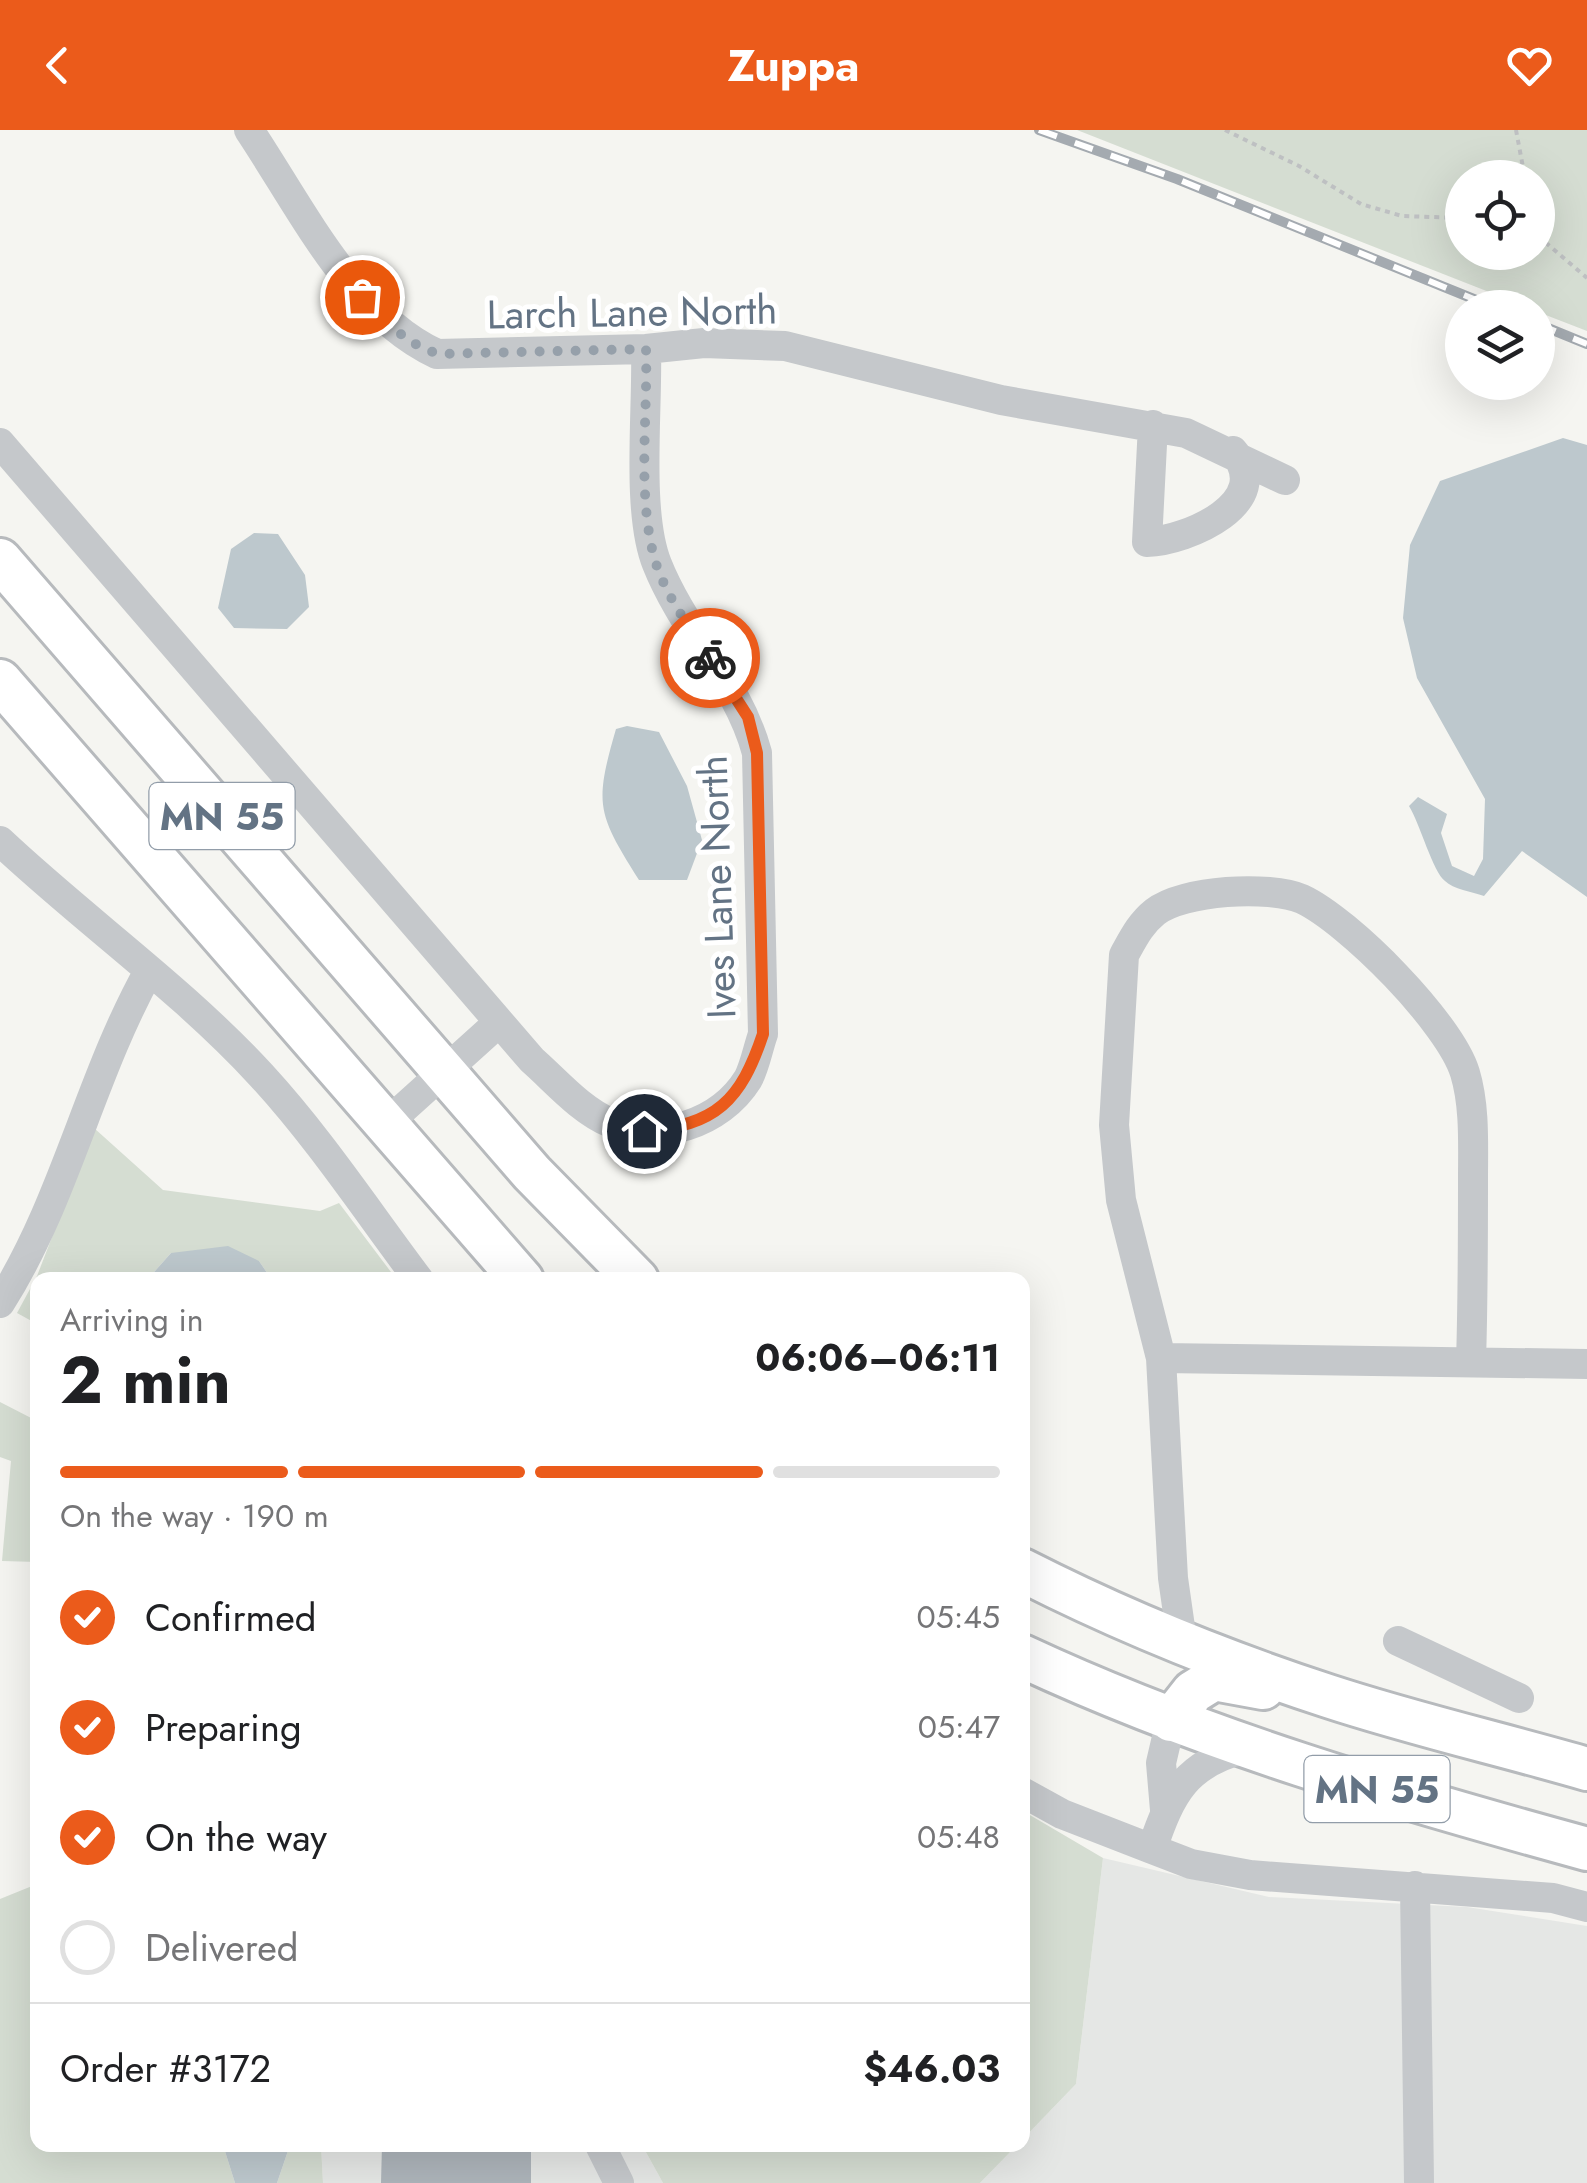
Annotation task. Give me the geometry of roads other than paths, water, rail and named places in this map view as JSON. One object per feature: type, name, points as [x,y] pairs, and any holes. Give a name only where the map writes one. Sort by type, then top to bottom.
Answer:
[{"type":"highway","name":"MN 55","points":[[0,560],[532,1173],[629,1272]]},
{"type":"highway","name":"MN 55","points":[[0,681],[515,1272]]},
{"type":"highway","name":"MN 55","points":[[1030,1574],[1182,1641],[1330,1697],[1587,1769]]},
{"type":"highway","name":"MN 55","points":[[1030,1659],[1247,1748],[1438,1808],[1587,1848]]},
{"type":"highway","points":[[1171,1720],[1193,1692],[1214,1679],[1258,1686],[1423,1738],[1441,1741],[1455,1732]]},
{"type":"street","name":"Larch Lane North","points":[[249,130],[362,297],[407,340],[437,354],[646,349],[704,342],[785,346],[1001,400],[1153,425],[1233,451],[1285,480]]},
{"type":"street","name":"Ives Lane North","points":[[0,443],[498,1023],[584,1106],[611,1123],[644,1131],[682,1128],[718,1112],[748,1078],[763,1034],[757,753],[748,717],[673,600],[655,560],[647,519],[646,349]]},
{"type":"street","points":[[1153,425],[1147,542],[1192,534],[1220,520],[1237,499],[1244,478],[1244,463],[1233,451]]},
{"type":"street","points":[[0,841],[205,1018],[261,1075],[315,1139],[413,1272]]},
{"type":"street","points":[[1182,1641],[1174,1578],[1161,1358],[1119,1182],[1114,1126],[1124,955],[1137,930],[1156,911],[1180,898],[1254,892],[1298,897],[1326,913],[1410,986],[1465,1072],[1472,1126],[1471,1361]]},
{"type":"street","points":[[0,1302],[34,1238],[124,1016],[149,971]]},
{"type":"street","points":[[385,1126],[498,1023]]},
{"type":"street","points":[[1161,1358],[1587,1364]]},
{"type":"street","points":[[1398,1641],[1518,1698]]},
{"type":"street","points":[[1165,1810],[1161,1762],[1171,1720]]},
{"type":"street","points":[[1152,1849],[1165,1810],[1188,1776],[1215,1756],[1247,1748]]},
{"type":"street","points":[[1030,1796],[1062,1814],[1191,1864],[1250,1874],[1553,1898],[1587,1908]]},
{"type":"street","points":[[1415,1886],[1419,2183]]},
{"type":"street","points":[[604,2152],[619,2183]]},
{"type":"railway","points":[[1039,130],[1177,179],[1451,290]]},
{"type":"railway","points":[[1555,331],[1587,344]]}]
